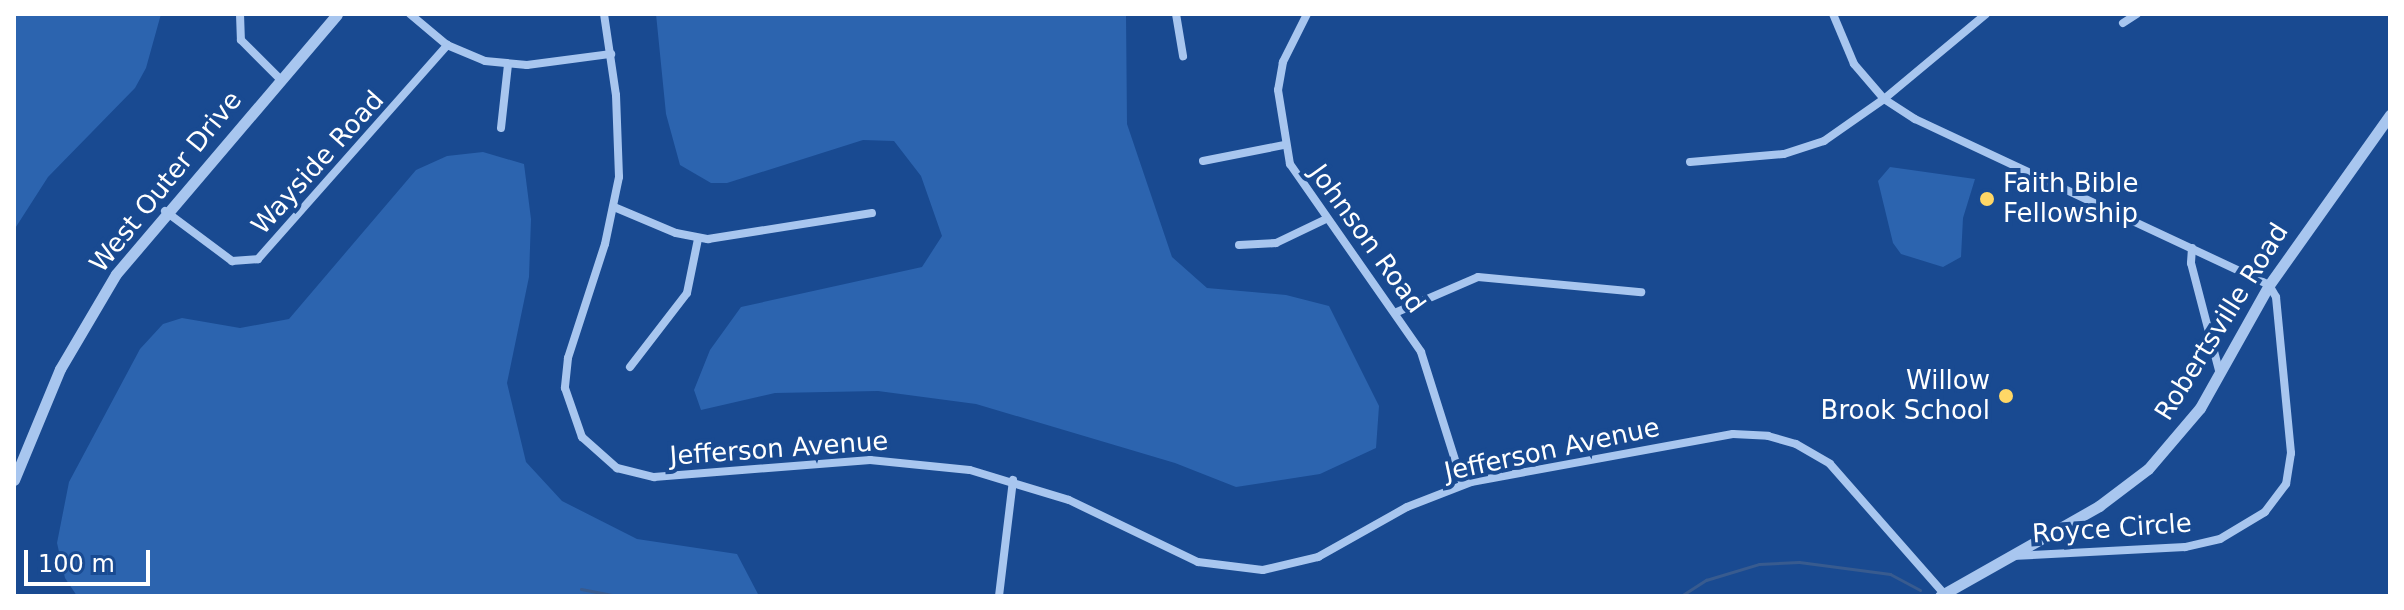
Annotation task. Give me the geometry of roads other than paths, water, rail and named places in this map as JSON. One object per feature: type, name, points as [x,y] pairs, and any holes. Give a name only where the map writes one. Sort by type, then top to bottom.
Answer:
[{"type":"street","points":[[240,14],[241,40],[280,79]]},
{"type":"street","name":"West Outer Drive","points":[[14,480],[44,403],[87,318],[165,211],[337,14]]},
{"type":"street","points":[[410,14],[447,45],[508,65],[611,54]]},
{"type":"street","name":"Jefferson Avenue","points":[[604,14],[620,139],[614,207],[568,358],[565,388],[582,437],[617,468],[654,477],[881,460],[1013,480],[1087,507],[1198,562],[1263,570],[1318,557],[1407,507],[1463,485],[1733,434],[1768,436],[1796,444],[1830,464],[1943,595]]},
{"type":"street","points":[[1176,14],[1183,56]]},
{"type":"street","name":"Johnson Road","points":[[1307,14],[1283,62],[1278,90],[1284,145],[1301,185],[1397,312],[1428,370],[1463,485]]},
{"type":"street","points":[[1833,14],[1854,64],[1884,99],[1938,130],[2269,285]]},
{"type":"street","points":[[1690,162],[1725,162],[1806,149],[1884,99],[1986,14]]},
{"type":"street","points":[[2123,23],[2137,14]]},
{"type":"street","name":"Wayside Road","points":[[165,211],[232,261],[258,259],[447,45]]},
{"type":"street","points":[[501,128],[508,65]]},
{"type":"street","name":"Robertsville Road","points":[[1943,595],[2004,555],[2099,506],[2148,469],[2200,408],[2269,285],[2390,115]]},
{"type":"street","points":[[1203,161],[1284,145]]},
{"type":"street","points":[[614,207],[698,239],[872,213]]},
{"type":"street","points":[[1239,245],[1276,243],[1326,219]]},
{"type":"street","points":[[630,367],[687,293],[698,239]]},
{"type":"street","points":[[2192,248],[2191,263],[2220,374]]},
{"type":"street","points":[[1397,312],[1478,277],[1641,292]]},
{"type":"street","name":"Royce Circle","points":[[2004,555],[2185,547],[2220,539],[2265,512],[2286,484],[2291,453],[2281,320],[2269,285]]},
{"type":"street","points":[[999,596],[1013,480]]},
{"type":"waterway","points":[[1681,596],[1706,580],[1759,564],[1799,562],[1890,574],[1920,590]]},
{"type":"waterway","points":[[581,589],[618,596]]},
{"type":"waterway","points":[[1014,596],[1022,596]]},
{"type":"place","name":"Faith Bible Fellowship","points":[[1987,199]]},
{"type":"place","name":"Willow Brook School","points":[[2006,396]]}]
